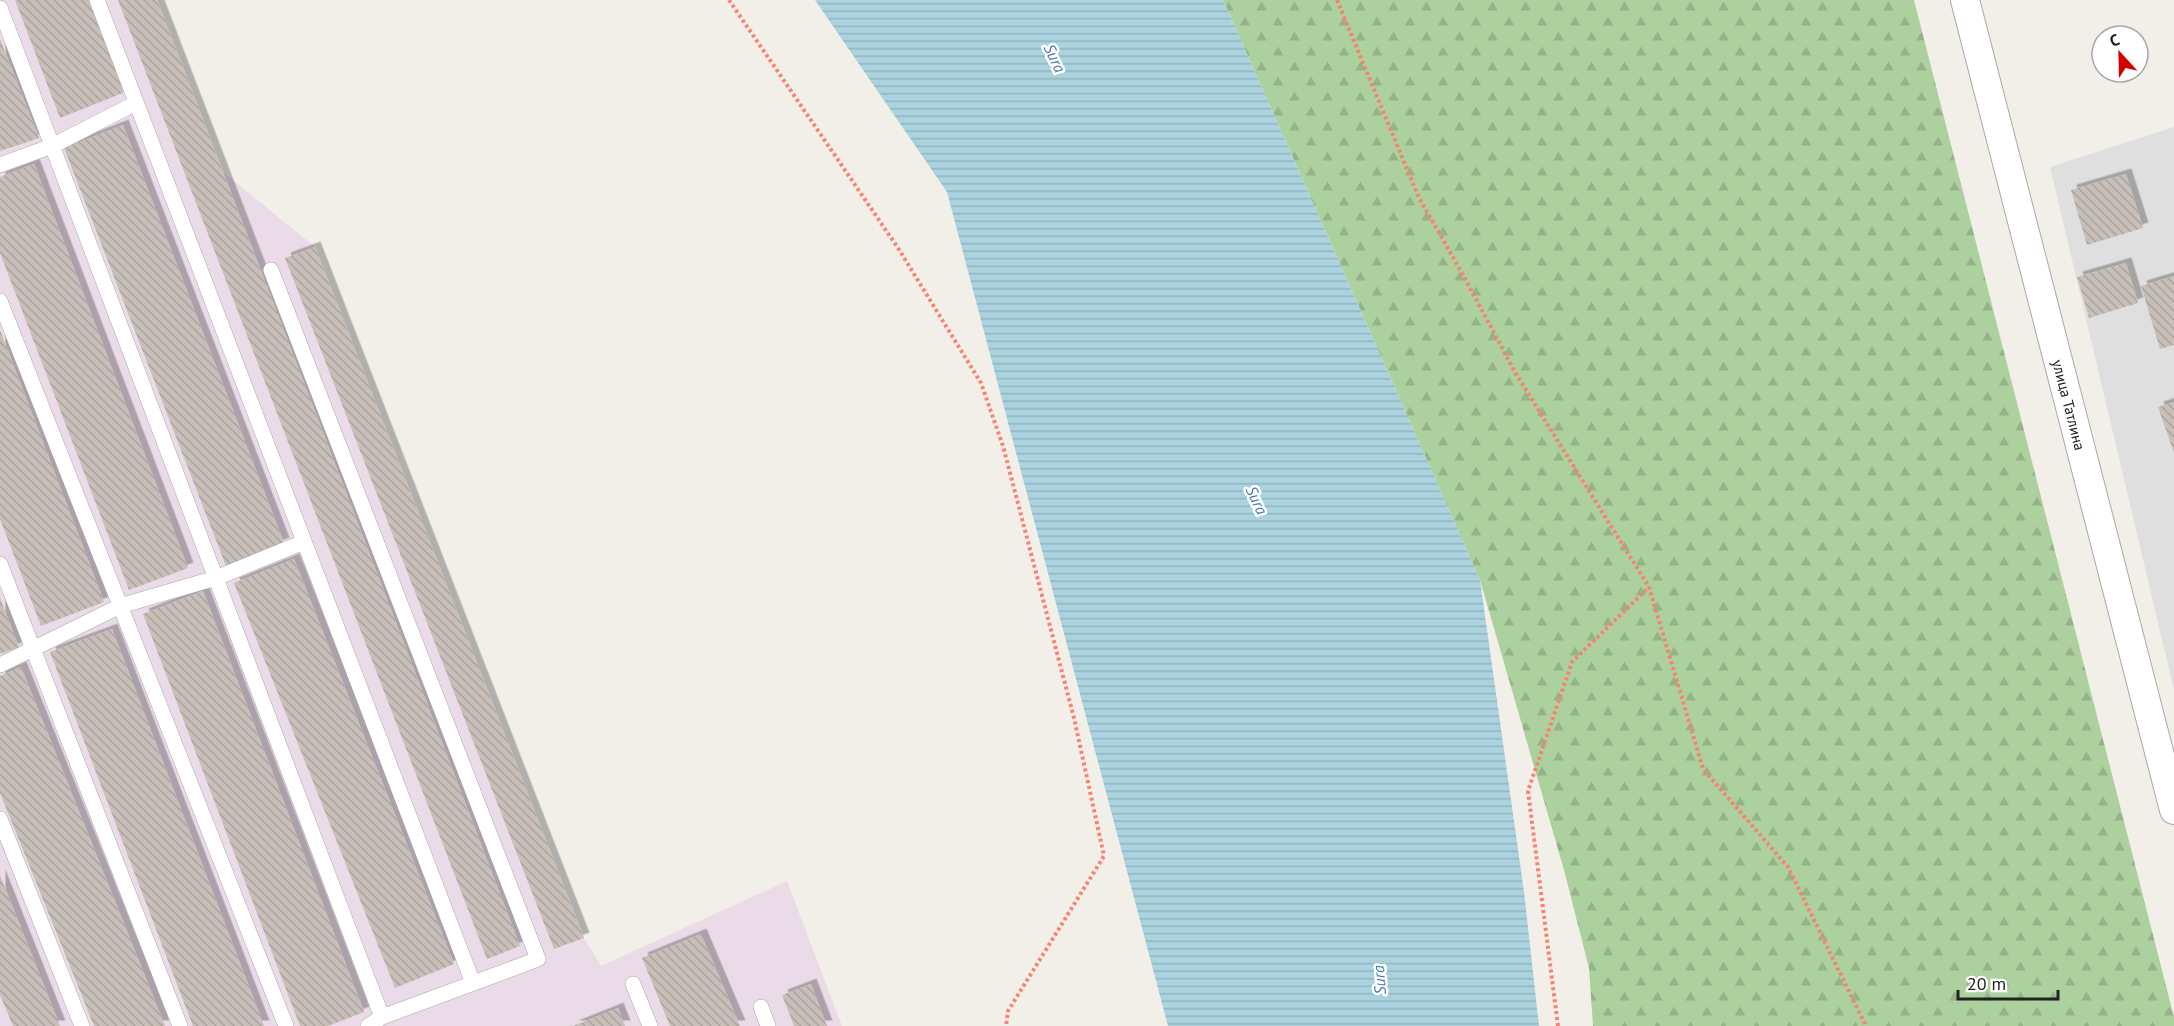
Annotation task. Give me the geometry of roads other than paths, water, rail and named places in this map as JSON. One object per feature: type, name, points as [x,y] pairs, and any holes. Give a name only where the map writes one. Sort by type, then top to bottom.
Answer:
[{"type":"street","name":"улица Татлина","points":[[1965,0],[2174,810]]},
{"type":"lane","points":[[97,0],[473,983]]},
{"type":"lane","points":[[0,8],[382,1017]]},
{"type":"lane","points":[[0,165],[52,146],[136,103]]},
{"type":"lane","points":[[271,270],[538,959],[382,1017],[369,1026]]},
{"type":"lane","points":[[0,301],[286,1026]]},
{"type":"lane","points":[[0,664],[120,606],[216,578],[304,542]]},
{"type":"lane","points":[[0,564],[180,1026]]},
{"type":"lane","points":[[0,819],[82,1026]]},
{"type":"lane","points":[[633,984],[650,1026]]},
{"type":"lane","points":[[761,1007],[768,1026]]},
{"type":"water","name":"Sura","points":[[815,0],[1223,0],[1480,580],[1524,892],[1539,1026],[1168,1026],[947,192]]}]
